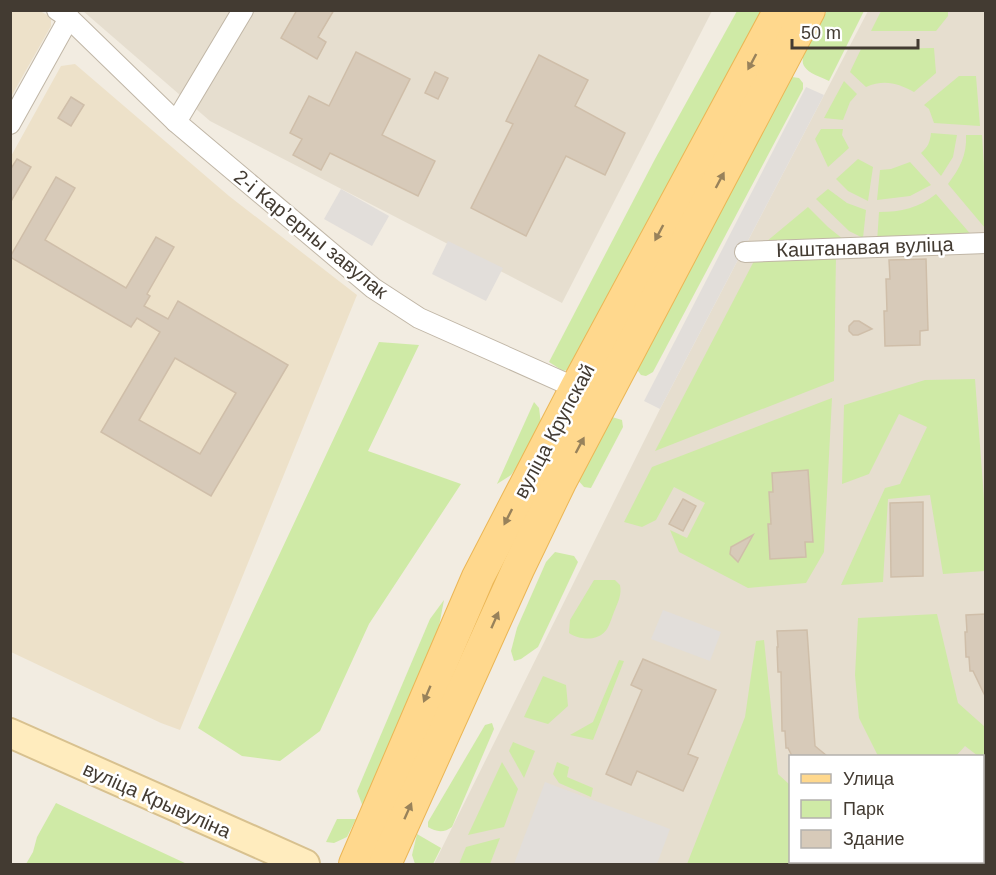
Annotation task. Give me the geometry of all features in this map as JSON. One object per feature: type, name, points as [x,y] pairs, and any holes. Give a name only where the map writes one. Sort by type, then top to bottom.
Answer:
[{"type":"main road","name":"вуліца Крупскай","points":[[385,864],[519,567],[560,482],[589,394],[780,10]]},
{"type":"main road","name":"вуліца Крупскай","points":[[355,864],[478,577],[589,394],[810,10]]},
{"type":"main road","name":"вуліца Крывуліна","points":[[10,733],[305,864]]},
{"type":"street","points":[[176,122],[243,10]]},
{"type":"street","points":[[10,124],[63,14]]},
{"type":"street","name":"2-і Карʼерны завулак","points":[[63,14],[176,122],[373,288],[419,318],[589,394]]},
{"type":"street","name":"Каштанавая вуліца","points":[[746,252],[986,243]]},
{"type":"shaded area","points":[[11,11],[40,11],[51,17],[51,26],[11,97]]},
{"type":"shaded area","points":[[83,11],[712,11],[562,303],[210,121]]},
{"type":"shaded area","points":[[868,11],[985,11],[985,864],[434,864],[660,409]]},
{"type":"shaded area","points":[[75,64],[229,196],[357,295],[180,730],[11,652],[10,158],[61,66]]},
{"type":"shaded area","points":[[806,87],[824,95],[660,409],[644,401]]},
{"type":"shaded area","points":[[341,189],[389,216],[372,246],[324,219]]},
{"type":"shaded area","points":[[448,241],[503,268],[486,301],[432,274]]},
{"type":"shaded area","points":[[663,610],[721,632],[710,661],[651,639]]},
{"type":"shaded area","points":[[545,782],[670,829],[657,864],[514,864]]},
{"type":"green space","points":[[737,11],[765,11],[571,369],[563,371],[549,362],[655,159]]},
{"type":"green space","points":[[827,11],[864,11],[829,81],[809,71],[803,61],[807,46]]},
{"type":"green space","points":[[881,11],[948,11],[948,16],[936,31],[871,31]]},
{"type":"green space","points":[[934,48],[936,73],[914,92],[891,83],[879,83],[866,87],[850,72],[861,49]]},
{"type":"green space","points":[[959,76],[976,76],[980,126],[934,123],[929,109],[924,105]]},
{"type":"green space","points":[[792,77],[799,78],[803,83],[803,89],[653,372],[646,376],[641,375],[638,365],[786,80]]},
{"type":"green space","points":[[844,81],[857,94],[850,102],[843,120],[824,118]]},
{"type":"green space","points":[[821,129],[843,129],[842,135],[849,148],[828,167],[815,139]]},
{"type":"green space","points":[[931,133],[957,135],[953,157],[941,176],[921,153],[928,144]]},
{"type":"green space","points":[[966,135],[982,135],[985,228],[948,184],[962,161]]},
{"type":"green space","points":[[858,159],[873,167],[868,201],[848,191],[836,179]]},
{"type":"green space","points":[[910,162],[931,185],[910,196],[877,200],[880,170],[891,169]]},
{"type":"green space","points":[[828,189],[847,203],[866,210],[863,238],[849,231],[816,199]]},
{"type":"green space","points":[[936,194],[973,237],[877,242],[879,212],[909,208],[923,203]]},
{"type":"green space","points":[[808,207],[843,239],[760,247]]},
{"type":"green space","points":[[836,255],[834,381],[655,451],[754,261]]},
{"type":"green space","points":[[379,342],[419,345],[368,451],[461,484],[369,624],[320,731],[280,761],[242,756],[198,728]]},
{"type":"green space","points":[[975,379],[985,512],[985,571],[943,574],[930,495],[888,499],[883,582],[841,585],[885,488],[900,484],[927,427],[899,414],[869,474],[842,484],[844,405],[925,380]]},
{"type":"green space","points":[[832,398],[824,552],[806,583],[748,588],[679,552],[670,530],[687,538],[705,503],[674,487],[656,520],[642,527],[624,522],[652,467]]},
{"type":"green space","points":[[534,402],[539,408],[542,432],[511,475],[497,484]]},
{"type":"green space","points":[[612,417],[622,420],[623,427],[591,488],[584,487],[577,479]]},
{"type":"green space","points":[[555,552],[574,556],[578,562],[538,647],[514,661],[511,651],[517,628],[546,562]]},
{"type":"green space","points":[[594,580],[615,580],[620,585],[619,598],[609,625],[603,633],[594,638],[578,637],[569,633],[570,620]]},
{"type":"green space","points":[[444,600],[435,647],[363,807],[357,791],[430,619]]},
{"type":"green space","points":[[937,614],[958,703],[985,727],[985,763],[984,755],[977,755],[965,746],[957,755],[878,755],[859,718],[855,675],[858,618]]},
{"type":"green space","points":[[764,640],[778,774],[789,784],[789,863],[884,864],[687,864],[745,717],[756,641]]},
{"type":"green space","points":[[619,660],[624,661],[593,740],[570,735],[593,722]]},
{"type":"green space","points":[[543,676],[566,685],[568,706],[548,724],[524,717]]},
{"type":"green space","points":[[492,723],[494,729],[452,827],[440,831],[428,827],[428,822],[485,725]]},
{"type":"green space","points":[[513,742],[535,751],[524,778],[509,751]]},
{"type":"green space","points":[[502,762],[518,789],[504,827],[468,835]]},
{"type":"green space","points":[[557,762],[569,767],[567,777],[593,788],[591,797],[559,783],[553,774]]},
{"type":"green space","points":[[56,803],[187,864],[26,864],[33,852],[37,837]]},
{"type":"green space","points":[[337,819],[356,819],[347,837],[334,843],[326,842]]},
{"type":"green space","points":[[417,834],[441,848],[433,864],[415,864],[412,855]]},
{"type":"green space","points":[[500,838],[490,864],[459,864],[466,847]]},
{"type":"building","points":[[297,10],[334,10],[318,37],[326,42],[317,59],[281,38]]},
{"type":"building","points":[[356,52],[410,79],[382,135],[435,161],[418,196],[330,153],[321,170],[293,155],[302,139],[290,133],[309,96],[329,106]]},
{"type":"building","points":[[539,55],[588,80],[575,106],[625,133],[605,175],[566,156],[526,236],[471,208],[513,124],[506,121]]},
{"type":"building","points":[[435,72],[448,78],[438,99],[425,93]]},
{"type":"building","points":[[71,97],[84,105],[71,126],[58,118]]},
{"type":"building","points":[[17,159],[31,167],[10,203],[10,170]]},
{"type":"building","points":[[56,177],[75,188],[45,240],[126,288],[156,237],[174,247],[147,294],[150,296],[144,306],[168,319],[178,301],[288,365],[211,496],[101,432],[160,332],[137,318],[131,327],[10,257]],"holes":[[[175,358],[236,393],[200,454],[139,420]]]},
{"type":"building","points":[[926,259],[928,330],[920,331],[920,345],[885,346],[884,311],[887,311],[886,279],[890,279],[889,260]]},
{"type":"building","points":[[854,321],[859,321],[872,329],[853,335],[849,331],[849,326]]},
{"type":"building","points":[[808,470],[813,542],[805,542],[806,557],[770,559],[768,524],[771,524],[769,492],[773,492],[772,473]]},
{"type":"building","points":[[683,499],[696,506],[683,531],[669,524]]},
{"type":"building","points":[[923,502],[923,576],[891,577],[890,503]]},
{"type":"building","points":[[753,535],[738,562],[730,554],[731,547]]},
{"type":"building","points":[[986,614],[986,698],[973,671],[970,671],[969,657],[966,657],[965,632],[967,632],[966,615]]},
{"type":"building","points":[[807,630],[815,746],[826,755],[792,755],[786,748],[785,731],[782,731],[781,672],[778,672],[777,631]]},
{"type":"building","points":[[643,659],[716,690],[688,754],[698,758],[683,791],[637,771],[631,785],[606,774],[642,690],[631,685]]}]
